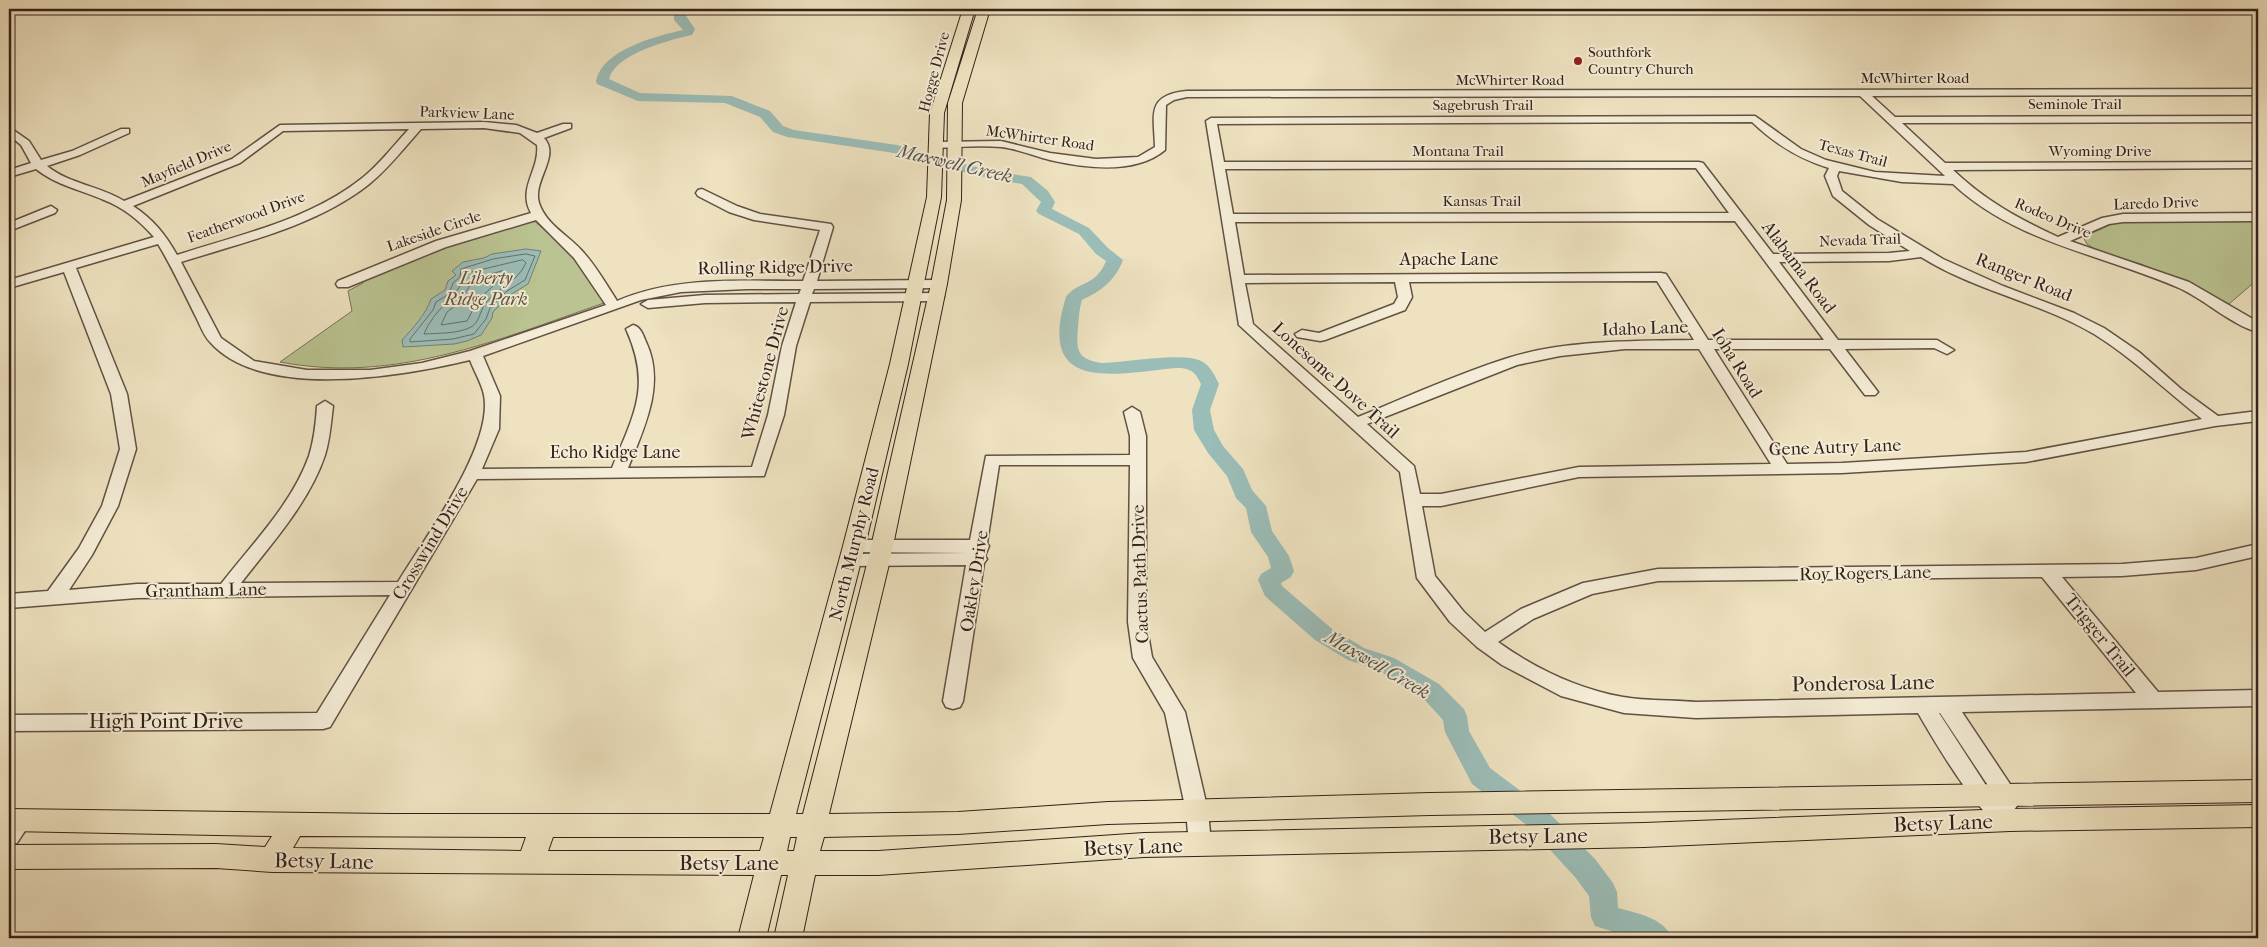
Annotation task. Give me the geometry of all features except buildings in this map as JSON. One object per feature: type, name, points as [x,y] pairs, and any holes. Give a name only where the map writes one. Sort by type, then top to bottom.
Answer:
[{"type":"main road","name":"Hogge Drive","points":[[936,148],[937,113],[969,9]]},
{"type":"main road","name":"Hogge Drive","points":[[949,161],[955,103],[984,9]]},
{"type":"main road","name":"North Murphy Road","points":[[788,938],[813,825],[880,553],[938,290],[954,200],[949,161],[936,148]]},
{"type":"main road","name":"North Murphy Road","points":[[752,938],[780,824],[852,553],[915,291],[934,197],[949,161]]},
{"type":"main road","name":"Betsy Lane","points":[[9,857],[216,856],[272,860],[529,863],[878,863],[1106,846],[1461,837],[1644,835],[2000,804],[2258,791]]},
{"type":"main road","name":"Betsy Lane","points":[[13,825],[293,823],[390,826],[958,824],[1108,813],[1609,801],[2000,804],[2258,816]]},
{"type":"main road","points":[[272,860],[293,823]]},
{"type":"main road","points":[[529,863],[545,825]]},
{"type":"street","name":"McWhirter Road","points":[[936,148],[949,161],[1001,144],[1071,160],[1133,161],[1150,157],[1161,148],[1159,106],[1165,100],[1176,95],[1446,107],[1863,93],[2258,92]]},
{"type":"street","name":"Rodeo Drive","points":[[1863,93],[1972,195],[2007,218],[2060,241],[2184,285],[2258,328]]},
{"type":"street","name":"Sagebrush Trail","points":[[1211,121],[1446,107],[1755,119]]},
{"type":"street","name":"Texas Trail","points":[[1755,119],[1778,140],[1804,155],[1836,166],[1888,178],[1956,180]]},
{"type":"street","name":"Seminole Trail","points":[[1893,120],[2258,119]]},
{"type":"street","name":"Lonesome Dove Trail","points":[[1211,121],[1246,325],[1408,470],[1426,578],[1456,617],[1484,642]]},
{"type":"street","name":"Featherwood Drive","points":[[174,260],[282,225],[314,211],[360,186],[418,126]]},
{"type":"street","name":"Parkview Lane","points":[[280,128],[502,126],[518,128],[536,136],[544,149],[531,191],[533,204],[538,215],[578,254],[614,307]]},
{"type":"street","points":[[536,136],[567,126]]},
{"type":"street","name":"Mayfield Drive","points":[[125,205],[236,161],[280,128]]},
{"type":"street","name":"Rolling Ridge Drive","points":[[9,130],[25,143],[38,165],[63,182],[125,205],[146,220],[162,239],[215,340],[250,365],[307,374],[370,374],[422,367],[475,354],[614,307],[806,292],[938,290]]},
{"type":"street","points":[[9,174],[82,151],[126,131]]},
{"type":"street","name":"Montana Trail","points":[[1218,166],[1698,165]]},
{"type":"street","name":"Alabama Road","points":[[1698,165],[1870,392]]},
{"type":"street","name":"Wyoming Drive","points":[[1942,167],[2258,165]]},
{"type":"street","name":"Ranger Road","points":[[1836,166],[1831,176],[1837,193],[1873,222],[1923,252],[1998,289],[2069,316],[2099,331],[2134,355],[2215,421]]},
{"type":"street","name":"Whitestone Drive","points":[[702,193],[733,209],[758,217],[827,227],[789,346],[776,415],[758,472]]},
{"type":"street","points":[[9,227],[51,210]]},
{"type":"street","name":"Lakeside Circle","points":[[343,284],[441,244],[538,215]]},
{"type":"street","name":"Kansas Trail","points":[[1227,218],[1738,217]]},
{"type":"street","name":"Laredo Drive","points":[[2060,241],[2106,221],[2123,218],[2258,217]]},
{"type":"street","points":[[9,284],[162,239]]},
{"type":"street","name":"Nevada Trail","points":[[1768,258],[1889,257],[1923,252]]},
{"type":"street","points":[[54,597],[86,551],[110,506],[128,449],[119,394],[69,267]]},
{"type":"street","name":"Apache Lane","points":[[1238,279],[1660,277]]},
{"type":"street","name":"Ioha Road","points":[[1660,277],[1782,469]]},
{"type":"street","points":[[1302,334],[1320,337],[1400,307],[1405,297],[1401,278]]},
{"type":"street","points":[[618,472],[637,425],[647,387],[646,358],[633,329]]},
{"type":"street","name":"Idaho Lane","points":[[1356,423],[1513,361],[1560,352],[1625,345],[1938,344],[1947,350]]},
{"type":"street","name":"Crosswind Drive","points":[[322,721],[472,474],[491,429],[492,396],[475,354]]},
{"type":"street","points":[[226,590],[293,499],[314,462],[322,436],[325,406]]},
{"type":"street","name":"Cactus Path Drive","points":[[1132,412],[1138,436],[1137,622],[1143,658],[1175,712],[1198,810],[1200,844]]},
{"type":"street","name":"Gene Autry Lane","points":[[1413,500],[1441,500],[1578,472],[1782,469],[1946,463],[2026,457],[2105,444],[2215,421],[2258,416]]},
{"type":"street","name":"Oakley Drive","points":[[953,701],[979,552],[992,460],[1138,460]]},
{"type":"street","name":"Echo Ridge Lane","points":[[472,474],[758,472]]},
{"type":"street","name":"Roy Rogers Lane","points":[[1484,642],[1527,614],[1589,588],[1658,575],[2122,570],[2196,564],[2258,550]]},
{"type":"street","points":[[852,553],[979,552]]},
{"type":"street","name":"Trigger Trail","points":[[2047,571],[2153,700]]},
{"type":"street","name":"Grantham Lane","points":[[9,601],[136,591],[403,588]]},
{"type":"street","name":"Ponderosa Lane","points":[[1484,642],[1509,660],[1568,691],[1624,705],[1696,710],[2258,698]]},
{"type":"street","points":[[1923,705],[2000,804]]},
{"type":"street","points":[[1946,705],[2000,804]]},
{"type":"street","name":"High Point Drive","points":[[9,723],[26,721],[322,721]]},
{"type":"green space","points":[[2132,219],[2258,219],[2258,279],[2229,304],[2199,288],[2141,264],[2098,251],[2087,244],[2083,237],[2114,223]]},
{"type":"green space","name":"Liberty Ridge Park","points":[[533,220],[555,239],[581,267],[604,303],[485,344],[405,363],[364,367],[323,367],[280,362],[352,311],[348,291],[363,283],[366,276],[472,237]]},
{"type":"water","points":[[526,249],[541,251],[528,284],[510,295],[493,312],[492,318],[481,335],[454,344],[403,347],[402,340],[423,315],[431,299],[445,290],[448,281],[456,275],[452,271],[463,262],[484,258],[492,254]]},
{"type":"waterway","name":"Maxwell Creek","points":[[688,9],[680,15],[680,20],[689,29],[688,32],[650,44],[619,58],[607,67],[602,81],[638,97],[727,99],[765,114],[778,129],[792,134],[897,149],[922,158],[993,175],[1026,180],[1043,194],[1048,202],[1044,211],[1084,231],[1102,251],[1115,260],[1104,279],[1094,287],[1074,297],[1068,344],[1074,359],[1086,366],[1102,368],[1176,363],[1189,363],[1200,368],[1210,384],[1201,410],[1204,430],[1215,449],[1236,474],[1243,493],[1256,506],[1262,532],[1278,556],[1283,571],[1269,580],[1273,590],[1323,634],[1356,654],[1386,664],[1431,691],[1455,716],[1457,732],[1481,776],[1537,818],[1585,868],[1603,892],[1605,917],[1638,926],[1658,938]]},
{"type":"place","name":"Southfork Country Church","points":[[1578,61]]}]
